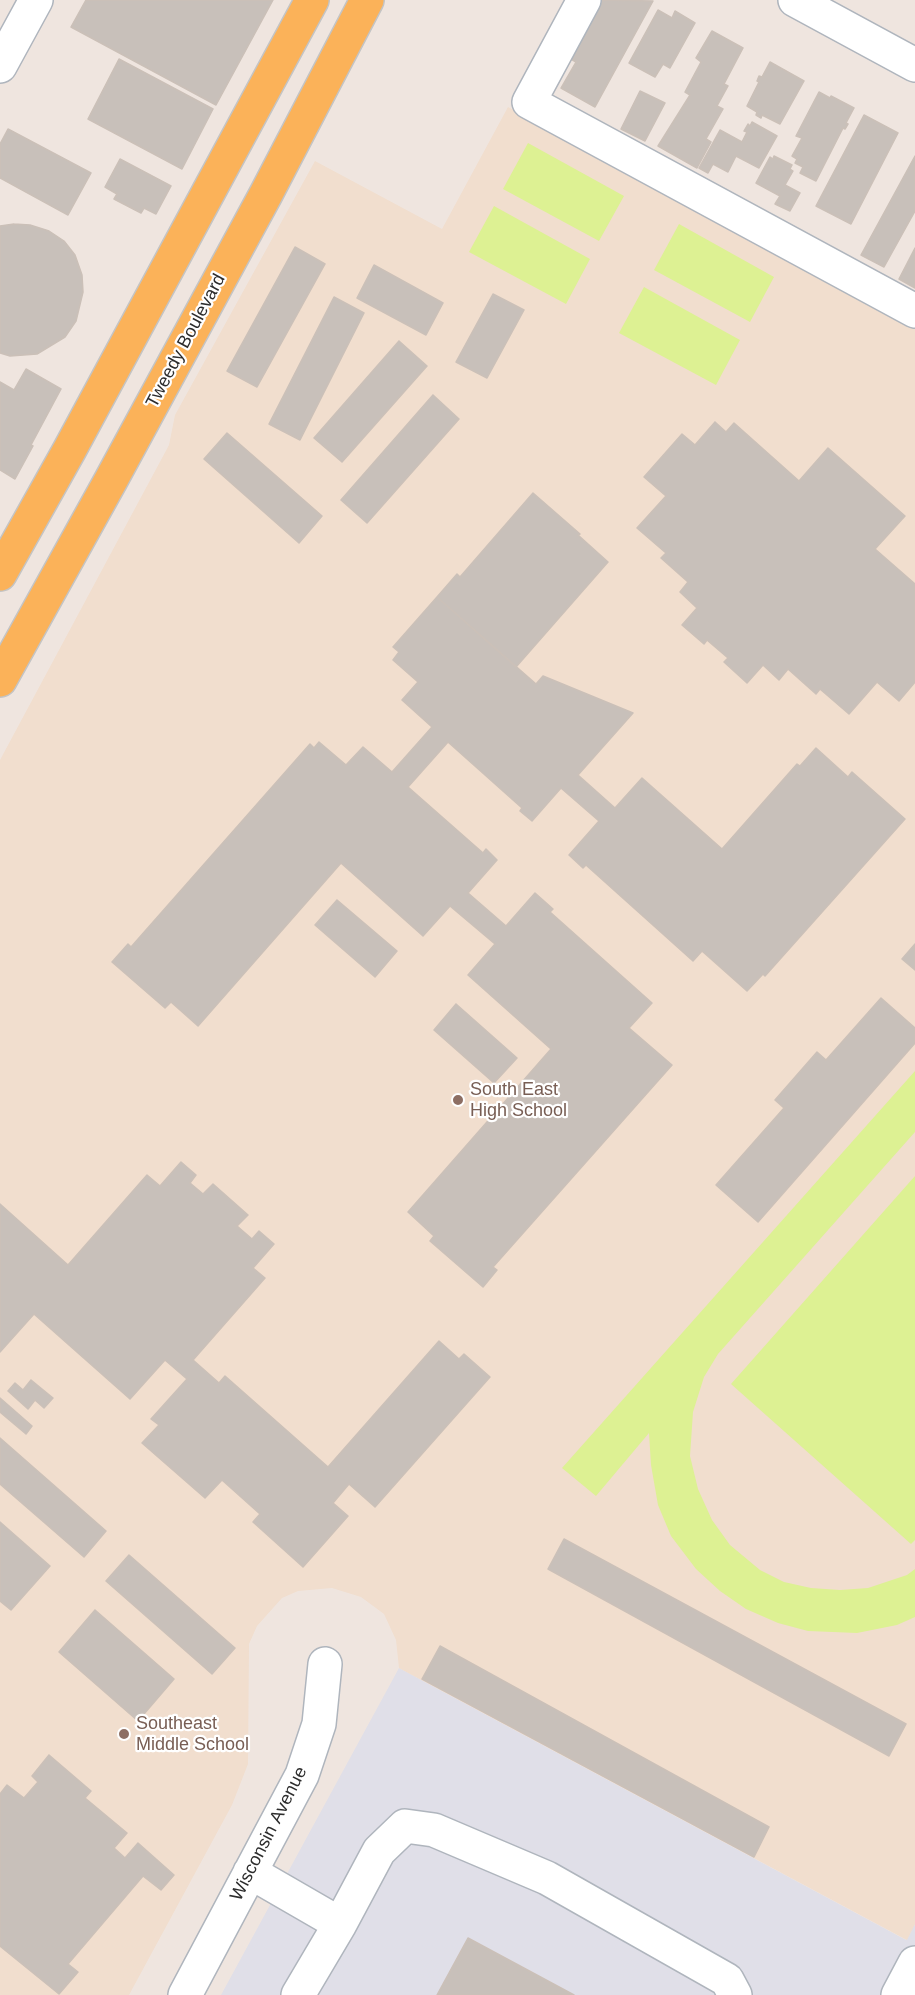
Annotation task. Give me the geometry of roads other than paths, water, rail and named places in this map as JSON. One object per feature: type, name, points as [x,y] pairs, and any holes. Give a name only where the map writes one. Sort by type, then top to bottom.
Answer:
[{"type":"main road","points":[[0,574],[70,449],[312,0]]},
{"type":"main road","name":"Tweedy Boulevard","points":[[0,680],[266,194],[368,0]]},
{"type":"street","points":[[0,66],[36,0]]},
{"type":"street","points":[[584,0],[529,102],[915,310]]},
{"type":"street","points":[[795,0],[915,65]]},
{"type":"street","name":"Wisconsin Avenue","points":[[184,1995],[302,1775],[319,1724],[325,1664]]},
{"type":"street","points":[[298,1995],[379,1851],[405,1826],[434,1830],[547,1878],[727,1980],[735,1995]]},
{"type":"street","points":[[250,1872],[340,1924]]},
{"type":"street","points":[[898,1995],[915,1963]]},
{"type":"place","name":"South East High School","points":[[458,1100]]},
{"type":"place","name":"Southeast Middle School","points":[[124,1734]]}]
